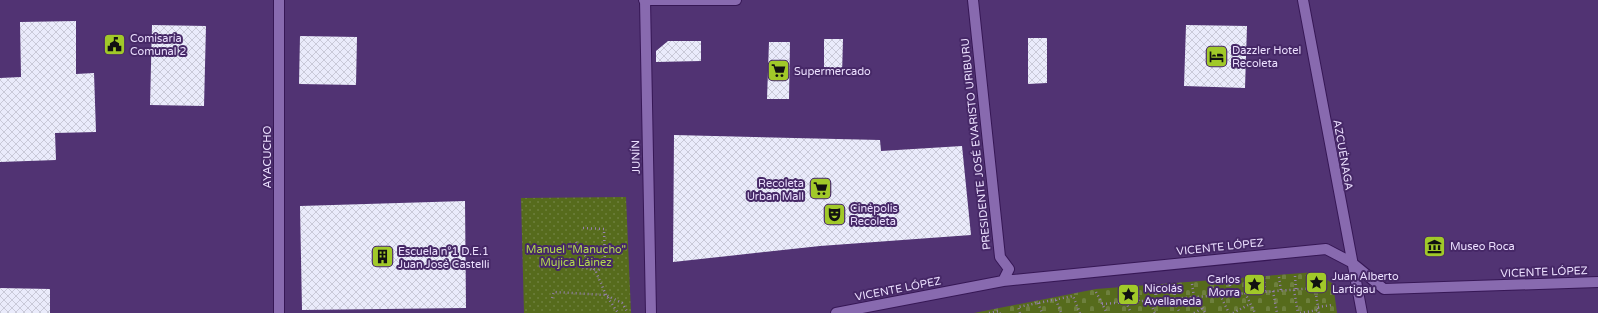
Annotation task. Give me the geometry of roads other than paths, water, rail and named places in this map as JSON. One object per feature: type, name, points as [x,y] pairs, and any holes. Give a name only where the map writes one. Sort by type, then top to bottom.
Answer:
[{"type":"street","name":"AYACUCHO","points":[[279,0],[279,313]]},
{"type":"street","points":[[645,0],[736,0]]},
{"type":"street","name":"JUNÍN","points":[[645,0],[651,313]]},
{"type":"street","name":"PRESIDENTE JOSÉ EVARISTO URIBURU","points":[[973,0],[1000,257],[1009,269],[1003,281]]},
{"type":"street","name":"AZCUÉNAGA","points":[[1303,0],[1351,262],[1362,313]]},
{"type":"street","name":"VICENTE LÓPEZ","points":[[836,313],[1003,281],[1326,249],[1351,262],[1384,289],[1598,282]]},
{"type":"place","name":"Comisaría Comunal 2","points":[[115,44]]},
{"type":"place","name":"Dazzler Hotel Recoleta","points":[[1216,56]]},
{"type":"place","name":"Supermercado","points":[[779,71]]},
{"type":"place","name":"Recoleta Urban Mall","points":[[820,189]]},
{"type":"place","name":"Cinépolis Recoleta","points":[[834,214]]},
{"type":"place","name":"Museo Roca","points":[[1434,246]]},
{"type":"place","name":"Escuela n°1 D.E.1 Juan José Castelli","points":[[383,257]]},
{"type":"place","name":"Juan Alberto Lartigau","points":[[1317,282]]},
{"type":"place","name":"Carlos Morra","points":[[1255,285]]},
{"type":"place","name":"Nicolás Avellaneda","points":[[1129,294]]},
{"type":"park label","name":"Manuel \"Manucho\" Mujica Láinez","points":[[576,255]]}]
